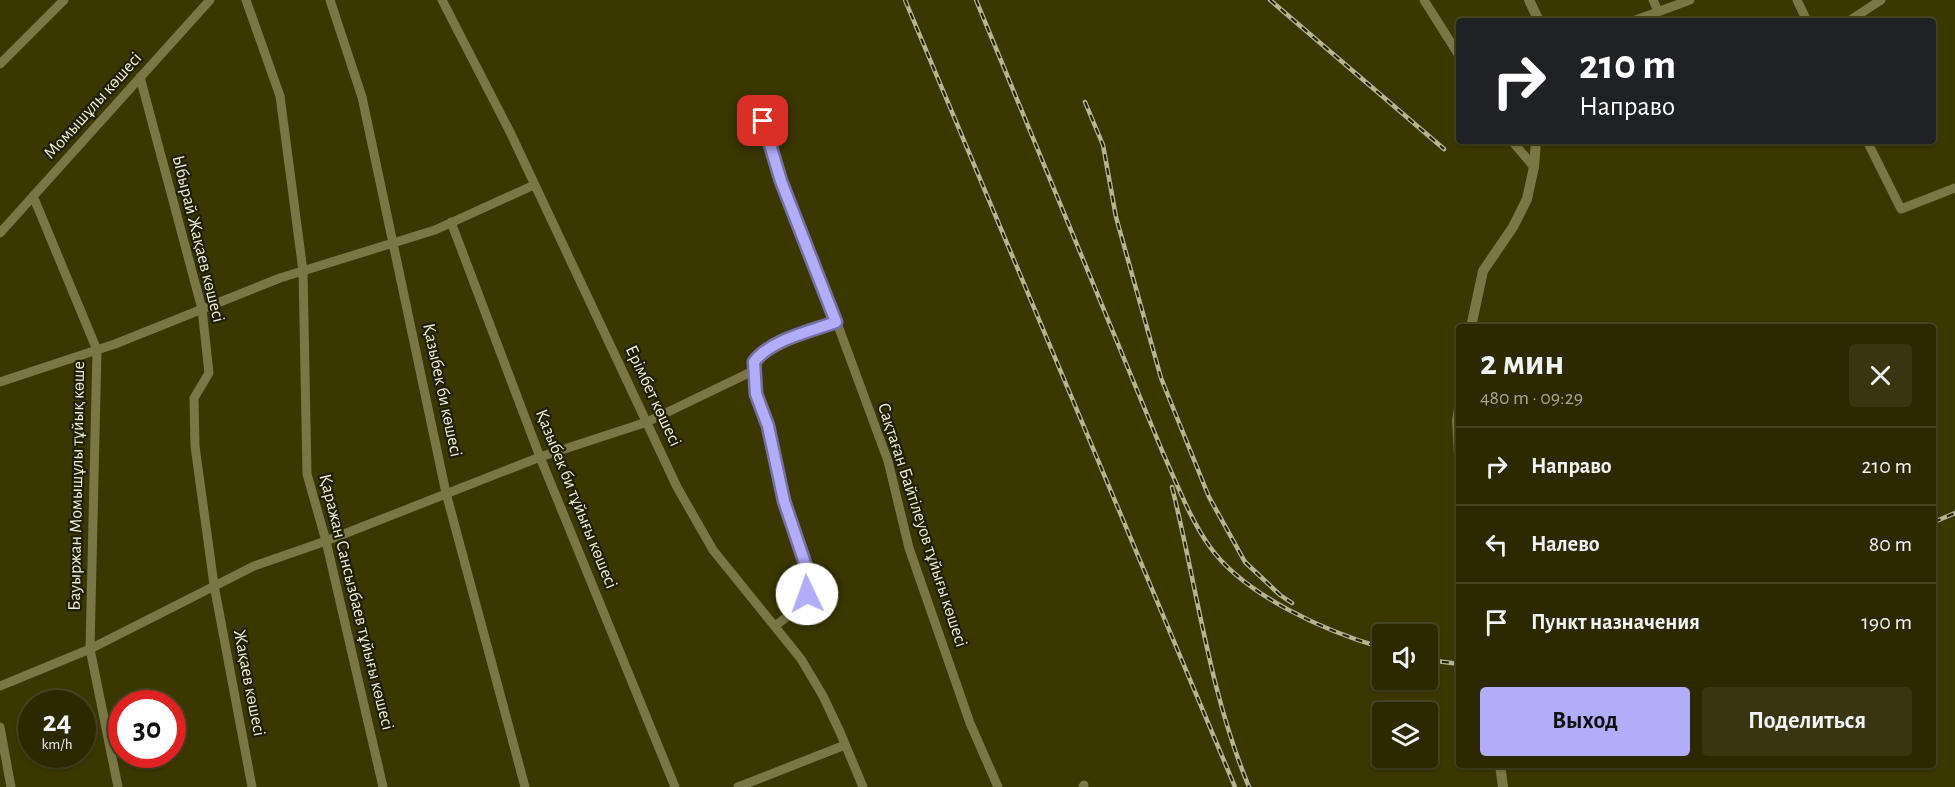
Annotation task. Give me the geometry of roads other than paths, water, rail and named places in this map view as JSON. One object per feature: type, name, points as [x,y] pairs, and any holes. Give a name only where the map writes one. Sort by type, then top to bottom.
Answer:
[{"type":"street","points":[[0,64],[64,0]]},
{"type":"street","name":"Момышұлы көшесі","points":[[0,233],[210,0]]},
{"type":"street","name":"Қаражан Сансызбаев тұйығы көшесі","points":[[246,0],[280,96],[303,271],[307,474],[326,541],[383,787]]},
{"type":"street","name":"Қазыбек би көшесі","points":[[330,0],[362,97],[395,243],[446,493],[525,787]]},
{"type":"street","name":"Ерімбет көшесі","points":[[442,0],[534,185],[677,486],[713,550],[801,658],[823,696],[863,787]]},
{"type":"street","points":[[1424,0],[1456,51]]},
{"type":"street","points":[[1529,0],[1538,18]]},
{"type":"street","points":[[1653,0],[1658,11]]},
{"type":"street","points":[[1640,18],[1690,0]]},
{"type":"street","points":[[1797,0],[1806,18]]},
{"type":"street","points":[[1854,18],[1881,0]]},
{"type":"street","name":"Ыбырай Жақаев көшесі","points":[[140,77],[202,309],[209,374],[194,398],[195,446],[214,585]]},
{"type":"street","name":"Сақтаған Байтілеуов тұйығы көшесі","points":[[757,102],[781,181],[888,461],[912,559],[969,723],[998,787]]},
{"type":"street","points":[[1515,144],[1534,167]]},
{"type":"street","points":[[1472,324],[1483,271],[1513,227],[1527,199],[1534,167],[1536,144]]},
{"type":"street","points":[[1868,144],[1901,209],[1955,188]]},
{"type":"street","points":[[0,382],[97,350],[280,278],[435,230],[534,185]]},
{"type":"street","name":"Бауыржан Момышұлы тұйық көше","points":[[33,196],[97,350],[90,649],[118,787]]},
{"type":"street","name":"Қазыбек би тұйығы көшесі","points":[[451,222],[540,457],[675,787]]},
{"type":"street","points":[[775,626],[801,606],[807,594],[809,575],[784,501],[768,426],[756,394],[754,362],[761,352],[796,336],[836,322]]},
{"type":"street","points":[[0,686],[90,649],[255,566],[326,541],[540,457],[646,422],[753,371]]},
{"type":"street","name":"Жақаев көшесі","points":[[214,585],[252,787]]},
{"type":"street","points":[[0,727],[11,787]]},
{"type":"street","points":[[740,786],[845,745]]},
{"type":"street","points":[[1500,768],[1503,787]]},
{"type":"railway","points":[[905,0],[1235,787]]},
{"type":"railway","points":[[976,0],[1163,453],[1196,525],[1225,565],[1265,596],[1313,622],[1372,644]]},
{"type":"railway","points":[[1270,0],[1444,149]]},
{"type":"railway","points":[[1085,102],[1103,145],[1116,217],[1161,378],[1209,497],[1245,562],[1280,595],[1292,603]]},
{"type":"railway","points":[[1172,487],[1214,676],[1235,751],[1249,787]]},
{"type":"railway","points":[[1936,521],[1955,513]]},
{"type":"railway","points":[[1438,661],[1456,664]]}]
